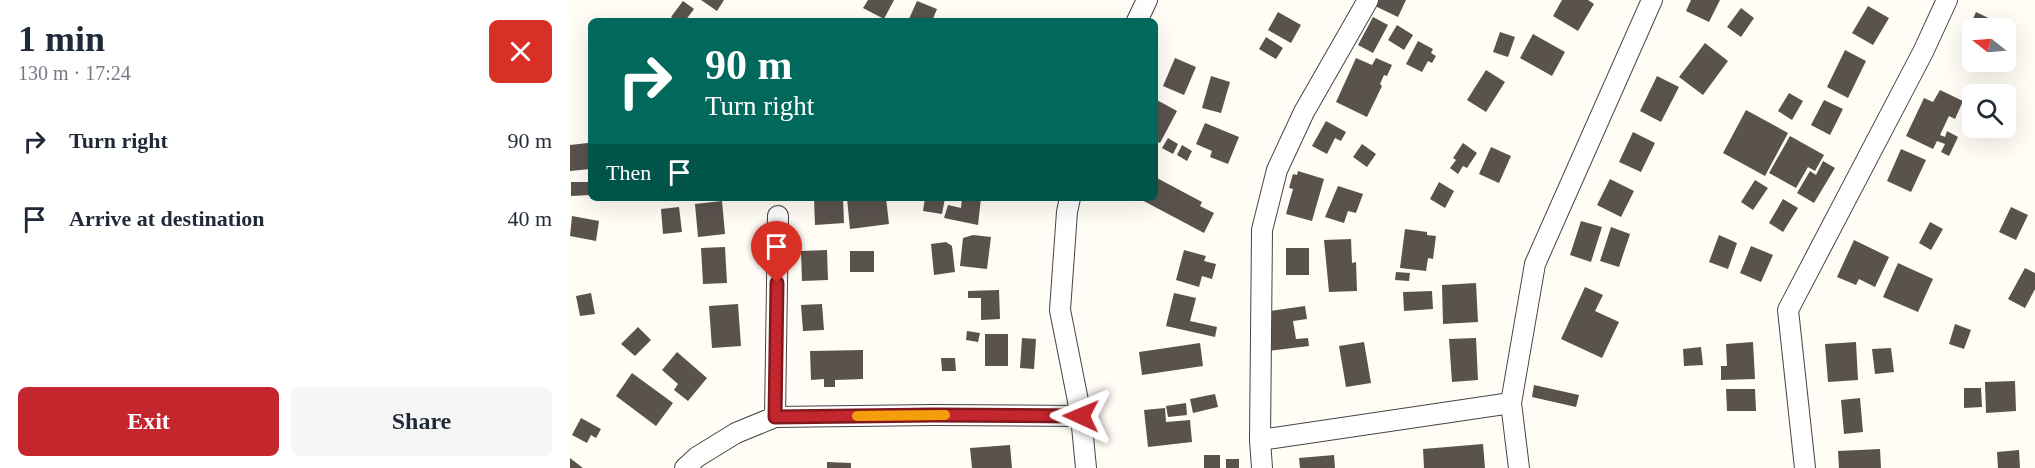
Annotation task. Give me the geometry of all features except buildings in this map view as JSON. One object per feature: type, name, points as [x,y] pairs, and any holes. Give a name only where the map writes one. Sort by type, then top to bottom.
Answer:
[{"type":"street","points":[[1138,18],[1147,0]]},
{"type":"street","points":[[1262,468],[1260,440],[1262,230],[1277,170],[1304,112],[1368,0]]},
{"type":"street","points":[[1519,468],[1511,403],[1535,264],[1652,0]]},
{"type":"street","points":[[1805,468],[1788,310],[1923,52],[1947,0]]},
{"type":"street","points":[[1069,201],[1060,310],[1081,416],[1086,468]]},
{"type":"street","points":[[775,417],[778,216]]},
{"type":"street","points":[[1260,440],[1511,403]]},
{"type":"street","points":[[685,468],[697,457],[736,433],[775,417],[1081,416]]},
{"type":"slow traffic","points":[[857,416],[945,415]]},
{"type":"route","points":[[777,283],[775,417],[1081,416]]}]
